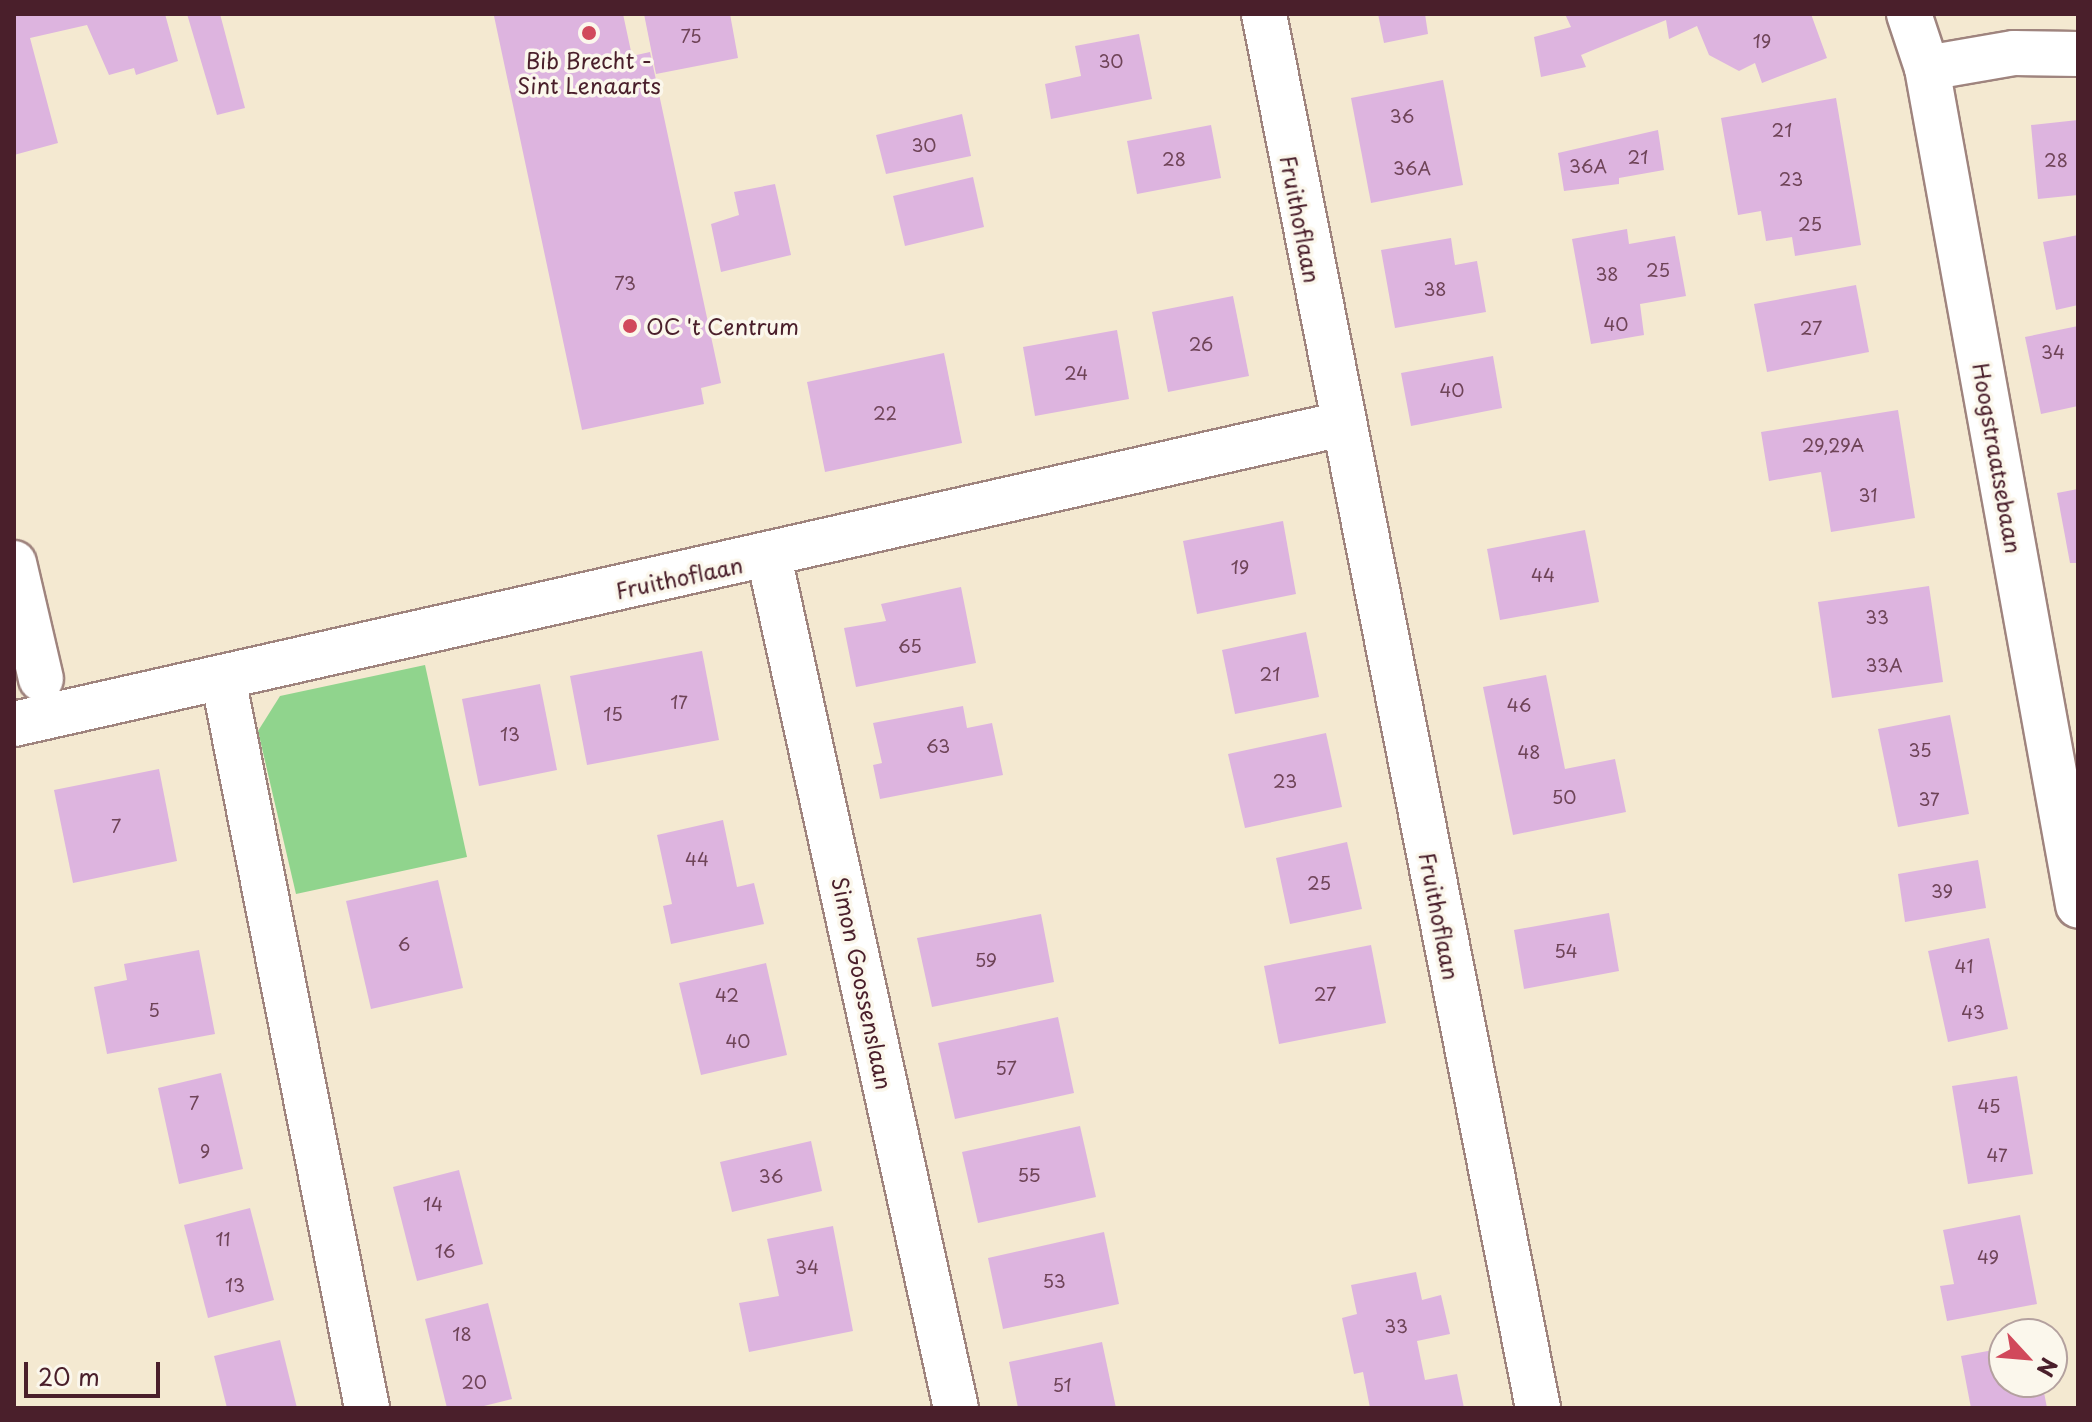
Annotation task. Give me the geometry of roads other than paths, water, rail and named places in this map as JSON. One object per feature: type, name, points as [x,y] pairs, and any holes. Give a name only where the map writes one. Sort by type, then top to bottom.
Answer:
[{"type":"street","name":"Fruithoflaan","points":[[1264,14],[1342,424],[1538,1408]]},
{"type":"street","name":"Hoogstraatsebaan","points":[[1909,14],[1927,68],[2078,905]]},
{"type":"street","points":[[1927,68],[2014,53],[2078,54]]},
{"type":"street","name":"Fruithoflaan","points":[[14,724],[769,557],[1342,424]]},
{"type":"street","name":"Simon Goossenslaan","points":[[769,557],[956,1408]]},
{"type":"street","points":[[14,563],[41,679]]},
{"type":"street","points":[[223,678],[367,1408]]},
{"type":"place","name":"Bib Brecht - Sint Lenaarts","points":[[589,33]]},
{"type":"place","name":"OC 't Centrum","points":[[630,326]]}]
